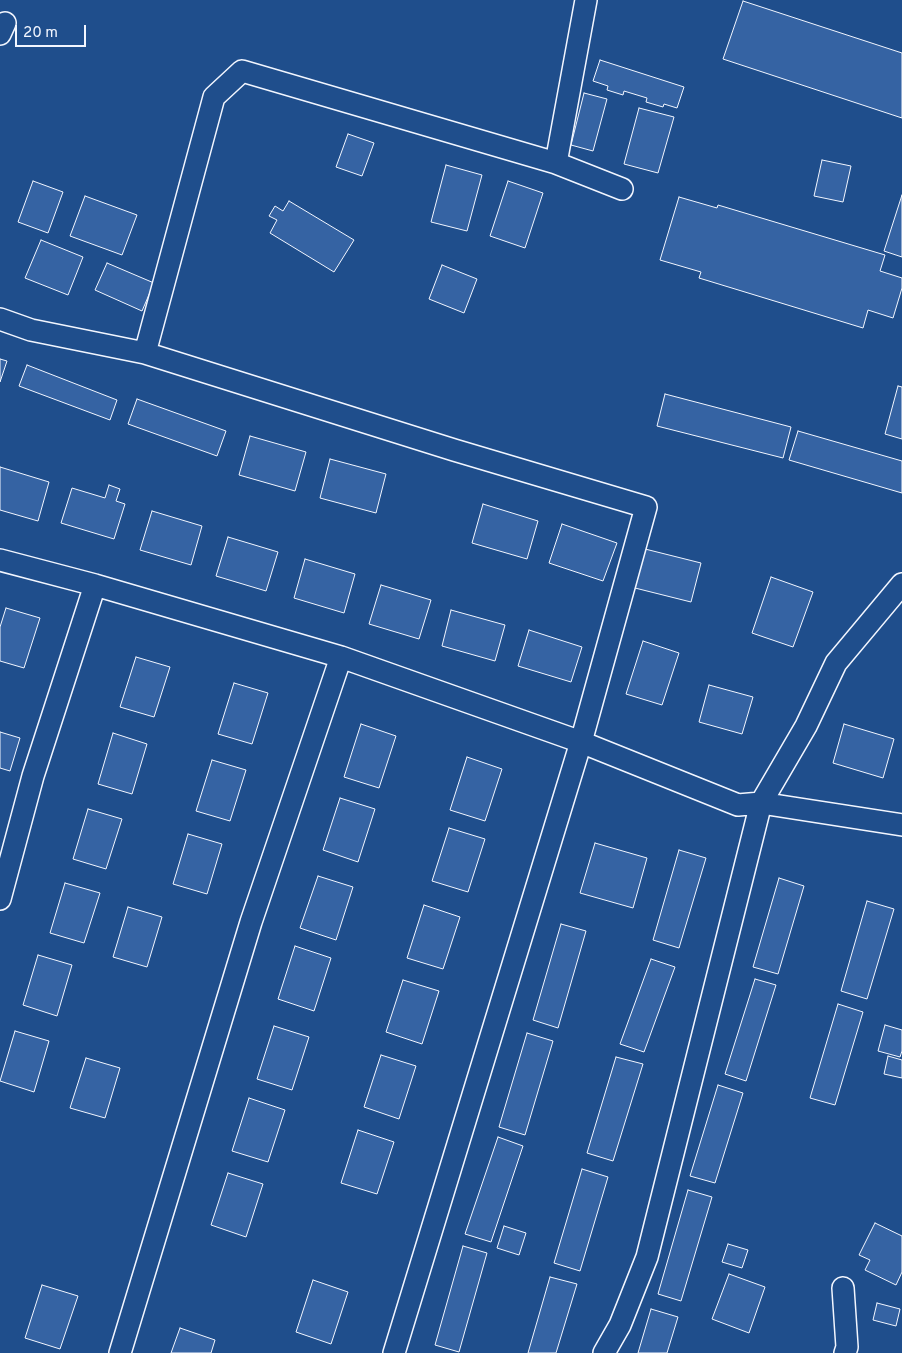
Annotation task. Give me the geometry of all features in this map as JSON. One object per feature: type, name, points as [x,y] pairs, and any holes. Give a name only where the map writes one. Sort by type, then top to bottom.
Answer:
[{"type":"street","points":[[556,163],[586,0]]},
{"type":"street","points":[[145,353],[214,97],[242,71],[556,163],[622,189]]},
{"type":"street","points":[[0,319],[31,330],[145,353],[646,507],[581,742],[394,1353]]},
{"type":"street","points":[[0,560],[95,585],[341,657],[581,742],[738,805],[761,803],[902,825]]},
{"type":"street","points":[[604,1353],[620,1325],[647,1257],[761,803],[806,726],[836,664],[902,584]]},
{"type":"street","points":[[0,899],[33,776],[95,585]]},
{"type":"street","points":[[120,1353],[251,922],[341,657]]},
{"type":"street","points":[[843,1288],[847,1347],[845,1353]]},
{"type":"building","points":[[743,1],[902,53],[902,118],[723,59]]},
{"type":"building","points":[[600,60],[684,87],[677,108],[664,104],[663,107],[646,102],[647,98],[624,91],[623,95],[607,90],[608,86],[593,81]]},
{"type":"building","points":[[584,93],[607,99],[593,151],[571,145]]},
{"type":"building","points":[[639,108],[674,117],[658,173],[624,164]]},
{"type":"building","points":[[348,134],[374,143],[362,176],[336,167]]},
{"type":"building","points":[[822,160],[851,166],[843,202],[814,196]]},
{"type":"building","points":[[446,165],[482,175],[467,231],[431,222]]},
{"type":"building","points":[[33,181],[63,192],[48,233],[18,222]]},
{"type":"building","points":[[508,181],[543,193],[525,248],[490,236]]},
{"type":"building","points":[[902,195],[902,257],[884,251]]},
{"type":"building","points":[[85,196],[137,215],[122,255],[70,236]]},
{"type":"building","points":[[679,197],[717,208],[718,205],[885,255],[880,271],[902,278],[902,288],[893,318],[868,310],[863,328],[699,278],[701,272],[660,260]]},
{"type":"building","points":[[289,201],[354,240],[334,272],[270,233],[277,220],[269,216],[275,206],[283,211]]},
{"type":"building","points":[[41,240],[83,257],[68,295],[25,278]]},
{"type":"building","points":[[107,263],[154,283],[142,311],[95,290]]},
{"type":"building","points":[[442,265],[477,279],[464,313],[429,299]]},
{"type":"building","points":[[0,359],[7,361],[0,382]]},
{"type":"building","points":[[27,365],[117,400],[110,420],[19,386]]},
{"type":"building","points":[[898,386],[902,387],[902,439],[885,434]]},
{"type":"building","points":[[665,394],[791,427],[783,458],[657,426]]},
{"type":"building","points":[[137,399],[226,431],[217,456],[128,424]]},
{"type":"building","points":[[798,431],[902,461],[902,493],[789,460]]},
{"type":"building","points":[[250,436],[306,452],[295,491],[239,475]]},
{"type":"building","points":[[330,459],[386,474],[376,513],[320,498]]},
{"type":"building","points":[[0,467],[49,482],[38,521],[0,510]]},
{"type":"building","points":[[109,485],[120,489],[116,501],[125,504],[114,539],[61,523],[72,488],[105,498]]},
{"type":"building","points":[[483,504],[538,521],[527,559],[472,543]]},
{"type":"building","points":[[152,511],[202,526],[191,565],[140,550]]},
{"type":"building","points":[[562,524],[617,543],[603,581],[549,563]]},
{"type":"building","points":[[228,537],[278,552],[266,591],[216,576]]},
{"type":"building","points":[[645,549],[701,563],[691,602],[635,588]]},
{"type":"building","points":[[305,559],[355,574],[344,613],[294,598]]},
{"type":"building","points":[[771,577],[813,592],[793,647],[752,633]]},
{"type":"building","points":[[381,585],[431,600],[419,639],[369,624]]},
{"type":"building","points":[[6,608],[40,618],[24,668],[0,661],[0,627]]},
{"type":"building","points":[[451,610],[505,625],[495,661],[442,646]]},
{"type":"building","points":[[529,630],[582,647],[571,682],[518,666]]},
{"type":"building","points":[[643,641],[679,653],[662,705],[626,694]]},
{"type":"building","points":[[136,657],[170,667],[154,717],[120,707]]},
{"type":"building","points":[[234,683],[268,693],[252,744],[218,734]]},
{"type":"building","points":[[709,685],[753,697],[742,734],[699,722]]},
{"type":"building","points":[[361,724],[396,736],[379,788],[344,777]]},
{"type":"building","points":[[844,724],[894,739],[883,778],[833,763]]},
{"type":"building","points":[[0,732],[20,738],[10,771],[0,768]]},
{"type":"building","points":[[113,733],[147,744],[132,794],[98,784]]},
{"type":"building","points":[[467,757],[502,769],[485,821],[450,810]]},
{"type":"building","points":[[212,760],[246,770],[230,821],[196,811]]},
{"type":"building","points":[[340,798],[375,809],[358,862],[323,850]]},
{"type":"building","points":[[88,809],[122,819],[106,869],[73,859]]},
{"type":"building","points":[[449,828],[485,839],[468,892],[432,881]]},
{"type":"building","points":[[188,834],[222,844],[207,894],[173,884]]},
{"type":"building","points":[[595,843],[647,858],[633,908],[580,893]]},
{"type":"building","points":[[679,850],[706,858],[679,948],[653,940]]},
{"type":"building","points":[[318,876],[353,887],[336,940],[300,928]]},
{"type":"building","points":[[779,878],[804,886],[778,974],[753,967]]},
{"type":"building","points":[[65,883],[100,893],[84,943],[50,933]]},
{"type":"building","points":[[867,901],[894,909],[867,999],[841,991]]},
{"type":"building","points":[[424,905],[460,917],[443,969],[407,958]]},
{"type":"building","points":[[128,907],[162,917],[147,967],[113,957]]},
{"type":"building","points":[[561,924],[586,931],[558,1028],[533,1020]]},
{"type":"building","points":[[295,946],[331,958],[314,1011],[278,999]]},
{"type":"building","points":[[38,955],[72,965],[57,1016],[23,1005]]},
{"type":"building","points":[[651,959],[675,967],[644,1052],[620,1044]]},
{"type":"building","points":[[755,979],[776,985],[746,1081],[725,1074]]},
{"type":"building","points":[[403,980],[439,991],[422,1044],[386,1032]]},
{"type":"building","points":[[838,1004],[863,1012],[835,1105],[810,1098]]},
{"type":"building","points":[[885,1025],[902,1030],[902,1051],[900,1057],[878,1051]]},
{"type":"building","points":[[274,1026],[309,1037],[292,1090],[257,1079]]},
{"type":"building","points":[[15,1031],[49,1041],[34,1092],[0,1081]]},
{"type":"building","points":[[527,1033],[553,1041],[525,1135],[499,1127]]},
{"type":"building","points":[[381,1055],[416,1066],[399,1119],[364,1107]]},
{"type":"building","points":[[888,1056],[902,1060],[902,1078],[884,1074]]},
{"type":"building","points":[[616,1057],[643,1064],[613,1161],[587,1153]]},
{"type":"building","points":[[86,1058],[120,1068],[105,1118],[70,1108]]},
{"type":"building","points":[[718,1085],[743,1093],[715,1183],[690,1176]]},
{"type":"building","points":[[249,1098],[285,1110],[268,1162],[232,1151]]},
{"type":"building","points":[[358,1130],[394,1142],[377,1194],[341,1183]]},
{"type":"building","points":[[498,1137],[523,1146],[491,1242],[465,1234]]},
{"type":"building","points":[[582,1169],[608,1177],[580,1271],[554,1263]]},
{"type":"building","points":[[228,1173],[263,1184],[246,1237],[211,1225]]},
{"type":"building","points":[[688,1190],[712,1197],[681,1301],[658,1294]]},
{"type":"building","points":[[875,1223],[902,1236],[902,1272],[896,1285],[865,1270],[870,1260],[859,1255]]},
{"type":"building","points":[[504,1226],[526,1233],[519,1255],[497,1248]]},
{"type":"building","points":[[728,1244],[748,1250],[742,1268],[722,1262]]},
{"type":"building","points":[[463,1246],[487,1253],[459,1352],[435,1345]]},
{"type":"building","points":[[729,1274],[765,1287],[749,1333],[712,1319]]},
{"type":"building","points":[[550,1277],[577,1284],[556,1353],[528,1353]]},
{"type":"building","points":[[313,1280],[348,1292],[331,1344],[296,1332]]},
{"type":"building","points":[[42,1285],[78,1296],[60,1349],[25,1338]]},
{"type":"building","points":[[877,1303],[900,1309],[896,1326],[873,1320]]},
{"type":"building","points":[[651,1309],[678,1317],[667,1353],[638,1353]]},
{"type":"building","points":[[180,1328],[215,1340],[211,1353],[171,1353]]}]
